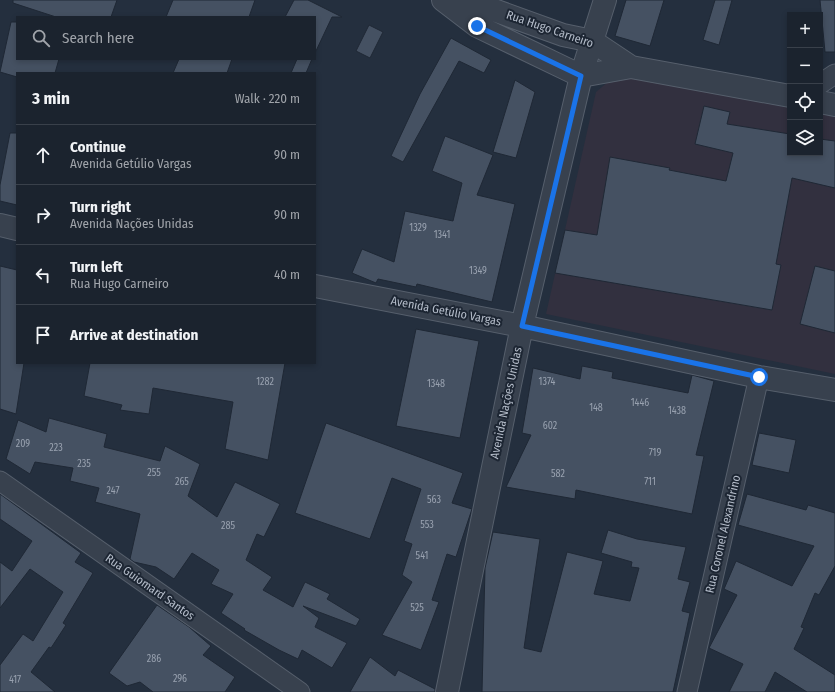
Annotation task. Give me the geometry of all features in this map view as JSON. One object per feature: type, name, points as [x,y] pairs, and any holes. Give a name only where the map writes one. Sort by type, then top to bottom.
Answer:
[{"type":"street","name":"Rua Hugo Carneiro","points":[[443,0],[477,26],[581,76],[631,67],[787,95]]},
{"type":"street","name":"Rua Hugo Carneiro","points":[[466,0],[563,35],[592,41],[631,67]]},
{"type":"street","name":"Avenida Nações Unidas","points":[[447,692],[522,326],[581,76],[605,0]]},
{"type":"street","points":[[823,82],[835,74]]},
{"type":"street","points":[[823,103],[835,105]]},
{"type":"street","points":[[0,225],[16,228]]},
{"type":"street","name":"Avenida Getúlio Vargas","points":[[316,286],[522,326],[759,377],[835,390]]},
{"type":"street","name":"Rua Coronel Alexandrino","points":[[686,692],[759,377]]},
{"type":"street","name":"Rua Guiomard Santos","points":[[0,481],[300,692]]},
{"type":"shaded area","points":[[616,75],[787,107],[787,156],[823,156],[823,115],[835,117],[835,374],[546,314],[596,92]]},
{"type":"building","points":[[13,0],[117,0],[111,16],[53,16],[13,3]]},
{"type":"building","points":[[173,0],[255,0],[249,16],[166,16]]},
{"type":"building","points":[[294,0],[308,0],[342,17],[332,17],[316,51],[316,16],[286,16]]},
{"type":"building","points":[[626,0],[664,0],[650,46],[615,36]]},
{"type":"building","points":[[715,0],[732,0],[719,45],[703,40]]},
{"type":"building","points":[[820,0],[835,0],[835,52],[825,52],[823,12],[821,12]]},
{"type":"building","points":[[11,22],[16,22],[16,60],[59,60],[55,72],[16,72],[16,77],[0,72]]},
{"type":"building","points":[[369,25],[383,32],[370,58],[356,51]]},
{"type":"building","points":[[451,38],[491,60],[484,73],[459,61],[403,162],[391,156],[420,94]]},
{"type":"building","points":[[179,60],[232,60],[227,72],[173,72]]},
{"type":"building","points":[[297,60],[312,60],[306,72],[291,72]]},
{"type":"building","points":[[515,80],[535,92],[516,158],[493,152]]},
{"type":"building","points":[[704,106],[730,112],[727,124],[787,134],[787,156],[823,156],[823,139],[835,141],[835,188],[792,178],[776,264],[781,265],[772,310],[555,273],[565,230],[597,235],[610,157],[670,168],[669,170],[726,181],[733,153],[695,144]]},
{"type":"building","points":[[10,133],[16,133],[16,205],[0,201],[0,185]]},
{"type":"building","points":[[445,136],[493,155],[477,195],[515,204],[492,302],[417,284],[416,287],[378,279],[376,283],[352,273],[362,249],[394,262],[405,211],[453,221],[462,183],[432,171]]},
{"type":"building","points":[[0,266],[16,270],[16,364],[24,364],[16,414],[0,409]]},
{"type":"building","points":[[815,266],[835,271],[835,333],[800,324]]},
{"type":"building","points":[[416,329],[479,341],[460,438],[396,426]]},
{"type":"building","points":[[90,364],[285,364],[268,460],[225,449],[233,402],[153,388],[149,414],[120,410],[122,405],[84,396]]},
{"type":"building","points":[[582,366],[613,372],[612,378],[688,393],[692,375],[714,381],[696,455],[704,456],[692,514],[576,490],[575,499],[506,487],[531,435],[522,433],[533,368],[580,379]]},
{"type":"building","points":[[49,418],[107,434],[104,447],[160,461],[165,446],[200,464],[188,496],[217,517],[235,482],[280,504],[264,537],[257,534],[246,560],[272,577],[263,590],[293,607],[305,582],[330,594],[327,599],[360,619],[356,626],[303,606],[319,618],[315,627],[347,643],[332,668],[302,650],[298,659],[279,650],[244,630],[245,629],[221,613],[233,594],[211,584],[219,570],[192,553],[174,579],[156,567],[134,562],[130,559],[140,514],[95,502],[99,488],[70,481],[73,468],[35,462],[30,474],[6,459],[18,420],[46,432]]},
{"type":"building","points":[[326,423],[463,473],[452,503],[472,509],[456,557],[447,554],[432,600],[439,602],[421,650],[382,635],[412,582],[402,575],[412,544],[404,541],[421,489],[392,478],[370,539],[295,513]]},
{"type":"building","points":[[759,433],[796,440],[789,473],[752,465]]},
{"type":"building","points":[[0,494],[81,553],[75,562],[93,573],[63,623],[66,625],[51,648],[49,647],[31,672],[55,692],[0,692],[0,665],[23,634],[33,641],[63,592],[30,569],[0,608],[0,562],[12,571],[32,541],[0,519]]},
{"type":"building","points":[[747,494],[806,510],[808,505],[835,513],[835,566],[819,595],[815,593],[801,627],[804,628],[794,649],[835,675],[835,692],[807,692],[775,672],[765,692],[729,692],[743,664],[709,648],[737,595],[724,589],[736,561],[792,586],[814,546],[738,525]]},
{"type":"building","points":[[608,530],[637,539],[686,547],[678,579],[690,582],[682,611],[690,613],[673,692],[482,692],[485,568],[493,532],[540,539],[524,648],[541,652],[567,552],[603,561],[594,594],[630,601],[639,568],[631,567],[632,562],[601,553]]},
{"type":"building","points":[[157,605],[189,627],[211,646],[203,655],[235,677],[225,692],[153,692],[140,682],[127,686],[109,673]]},
{"type":"building","points":[[370,657],[395,676],[398,670],[435,689],[435,692],[350,692]]},
{"type":"route","points":[[477,26],[581,76],[522,326],[759,377]]}]
